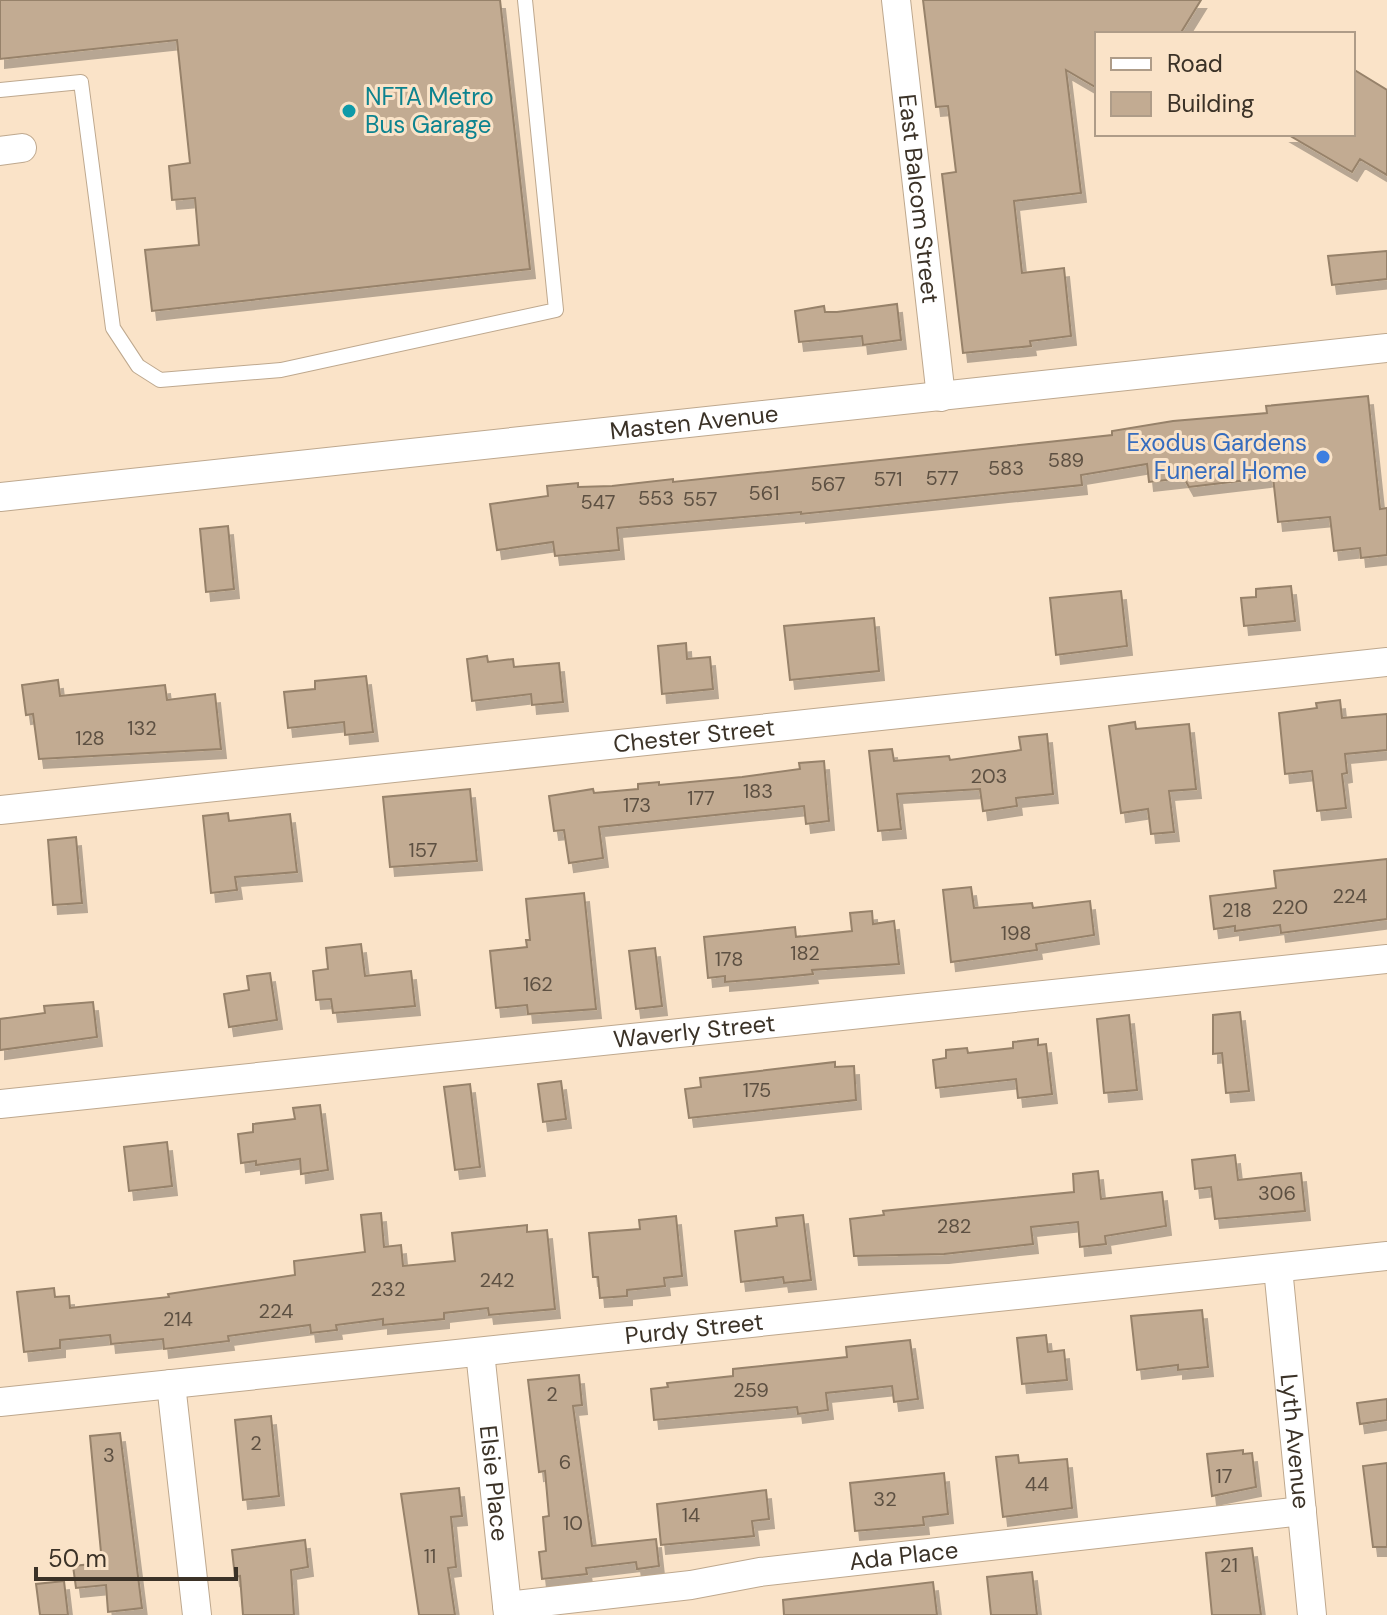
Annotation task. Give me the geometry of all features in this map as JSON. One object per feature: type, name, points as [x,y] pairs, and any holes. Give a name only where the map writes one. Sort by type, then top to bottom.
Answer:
[{"type":"street","name":"East Balcom Street","points":[[896,0],[941,397]]},
{"type":"street","name":"Masten Avenue","points":[[0,497],[1387,348]]},
{"type":"street","name":"Chester Street","points":[[0,810],[1387,662]]},
{"type":"street","name":"Waverly Street","points":[[0,1104],[1387,959]]},
{"type":"street","name":"Purdy Street","points":[[0,1402],[1387,1256]]},
{"type":"street","name":"Lyth Avenue","points":[[1278,1268],[1312,1615]]},
{"type":"street","name":"Elsie Place","points":[[480,1352],[507,1610]]},
{"type":"street","points":[[171,1384],[197,1615]]},
{"type":"street","name":"Ada Place","points":[[507,1610],[691,1585],[760,1572],[1302,1511]]},
{"type":"lane","points":[[0,90],[81,82],[113,328],[138,366],[160,380],[281,370],[556,310],[525,0]]},
{"type":"building","name":"NFTA Metro Bus Garage","points":[[0,0],[500,0],[530,269],[152,311],[145,250],[199,245],[195,198],[172,200],[169,166],[190,163],[177,40],[0,59]]},
{"type":"building","points":[[923,0],[1201,0],[1181,32],[1095,32],[1095,87],[1066,70],[1081,193],[1014,201],[1022,273],[1064,268],[1071,336],[1030,341],[1031,346],[963,353],[942,174],[956,172],[948,106],[936,107]]},
{"type":"building","points":[[1355,70],[1387,90],[1387,175],[1360,159],[1352,172],[1290,136],[1355,136]]},
{"type":"building","points":[[1387,251],[1387,279],[1332,285],[1328,256]]},
{"type":"building","points":[[897,304],[901,340],[863,345],[862,336],[799,342],[795,311],[824,306],[825,312],[837,312]]},
{"type":"building","points":[[1368,396],[1380,509],[1387,508],[1387,555],[1361,558],[1360,548],[1334,551],[1330,517],[1278,522],[1273,477],[1189,487],[1184,478],[1149,482],[1147,464],[1081,475],[1082,485],[801,514],[617,528],[619,550],[555,556],[553,542],[497,550],[490,504],[548,496],[547,486],[578,483],[578,487],[612,486],[673,479],[673,482],[1112,435],[1112,431],[1173,421],[1267,413],[1266,406]]},
{"type":"building","points":[[228,526],[234,589],[206,592],[200,529]]},
{"type":"building","points":[[1291,586],[1295,621],[1244,626],[1241,598],[1256,597],[1256,589]]},
{"type":"building","points":[[1121,591],[1127,646],[1056,655],[1050,598]]},
{"type":"building","points":[[874,618],[879,671],[790,680],[784,626]]},
{"type":"building","points":[[686,643],[687,659],[710,657],[713,689],[662,694],[658,646]]},
{"type":"building","points":[[487,656],[488,662],[513,659],[514,667],[559,663],[563,702],[532,705],[531,694],[472,701],[467,659]]},
{"type":"building","points":[[366,676],[373,732],[345,735],[344,722],[288,728],[284,692],[315,689],[315,681]]},
{"type":"building","points":[[58,680],[60,696],[165,685],[167,700],[215,694],[221,749],[39,759],[33,714],[26,715],[22,685]]},
{"type":"building","points":[[1340,700],[1342,718],[1387,714],[1387,750],[1345,754],[1347,773],[1342,774],[1346,808],[1317,811],[1312,771],[1285,774],[1279,713],[1317,708],[1316,703]]},
{"type":"building","points":[[1135,722],[1136,729],[1189,724],[1196,789],[1169,791],[1174,832],[1151,834],[1148,809],[1121,813],[1109,726]]},
{"type":"building","points":[[1047,734],[1053,794],[1016,798],[1017,806],[983,811],[980,789],[897,794],[901,829],[878,831],[869,751],[892,749],[894,761],[949,756],[950,760],[1021,750],[1019,737]]},
{"type":"building","points":[[824,761],[829,821],[806,824],[804,806],[599,827],[603,858],[569,863],[564,830],[554,831],[549,796],[593,789],[594,793],[638,789],[638,784],[659,782],[659,785],[742,777],[800,769],[799,763]]},
{"type":"building","points":[[470,789],[477,861],[390,867],[383,797]]},
{"type":"building","points":[[228,813],[229,821],[290,814],[297,872],[235,877],[237,890],[211,893],[203,816]]},
{"type":"building","points":[[76,837],[82,903],[53,905],[48,840]]},
{"type":"building","points":[[1387,859],[1387,919],[1281,933],[1280,925],[1235,931],[1235,926],[1214,929],[1210,896],[1276,888],[1274,871]]},
{"type":"building","points":[[971,887],[974,908],[1032,903],[1033,908],[1090,901],[1094,935],[1036,944],[1037,950],[951,962],[943,890]]},
{"type":"building","points":[[584,893],[596,1009],[528,1014],[527,1005],[496,1008],[490,951],[527,947],[526,940],[530,940],[526,899]]},
{"type":"building","points":[[872,911],[873,924],[894,921],[899,964],[812,970],[813,974],[725,982],[725,976],[708,978],[704,937],[795,927],[796,937],[852,931],[850,913]]},
{"type":"building","points":[[361,944],[365,976],[411,971],[415,1006],[333,1013],[331,999],[316,1000],[313,971],[328,969],[326,948]]},
{"type":"building","points":[[655,948],[662,1006],[636,1009],[629,951]]},
{"type":"building","points":[[270,973],[277,1020],[229,1027],[224,994],[249,990],[247,976]]},
{"type":"building","points":[[93,1002],[97,1037],[0,1050],[0,1019],[45,1013],[44,1006]]},
{"type":"building","points":[[1240,1012],[1249,1091],[1226,1093],[1222,1053],[1213,1054],[1213,1015]]},
{"type":"building","points":[[1129,1015],[1137,1090],[1104,1093],[1097,1019]]},
{"type":"building","points":[[1038,1039],[1038,1045],[1046,1044],[1052,1094],[1018,1098],[1016,1079],[936,1088],[933,1060],[946,1058],[946,1050],[967,1048],[968,1053],[1013,1048],[1013,1042]]},
{"type":"building","points":[[835,1062],[835,1067],[854,1066],[856,1100],[689,1118],[685,1089],[701,1087],[700,1078]]},
{"type":"building","points":[[561,1081],[566,1119],[543,1122],[538,1084]]},
{"type":"building","points":[[470,1084],[480,1167],[455,1170],[444,1087]]},
{"type":"building","points":[[320,1105],[328,1170],[301,1174],[300,1159],[256,1165],[256,1161],[241,1163],[238,1134],[253,1132],[253,1124],[295,1119],[293,1108]]},
{"type":"building","points":[[167,1142],[172,1186],[129,1191],[124,1147]]},
{"type":"building","points":[[1235,1155],[1238,1180],[1301,1173],[1305,1211],[1215,1219],[1211,1187],[1195,1189],[1192,1160]]},
{"type":"building","points":[[1098,1171],[1101,1199],[1162,1192],[1166,1226],[1105,1236],[1106,1244],[1080,1247],[1078,1222],[1031,1227],[1033,1244],[944,1254],[854,1256],[850,1219],[884,1215],[883,1211],[1074,1192],[1073,1174]]},
{"type":"building","points":[[381,1213],[384,1247],[401,1245],[403,1266],[455,1261],[452,1233],[527,1225],[527,1232],[547,1230],[555,1309],[489,1315],[488,1308],[444,1313],[444,1319],[383,1325],[383,1319],[336,1325],[337,1330],[311,1333],[310,1325],[228,1336],[229,1341],[164,1349],[163,1339],[111,1344],[110,1335],[60,1340],[60,1348],[24,1352],[17,1292],[54,1288],[55,1297],[69,1296],[70,1308],[169,1297],[168,1294],[295,1275],[294,1261],[365,1252],[361,1215]]},
{"type":"building","points":[[803,1215],[811,1280],[784,1283],[783,1277],[741,1282],[735,1231],[777,1226],[776,1218]]},
{"type":"building","points":[[676,1216],[682,1276],[664,1278],[665,1286],[627,1290],[627,1296],[600,1298],[598,1277],[593,1277],[589,1233],[640,1229],[639,1220]]},
{"type":"building","points":[[1202,1310],[1208,1367],[1178,1370],[1178,1365],[1137,1370],[1131,1316]]},
{"type":"building","points":[[1046,1335],[1048,1352],[1064,1350],[1067,1380],[1022,1384],[1017,1338]]},
{"type":"building","points":[[910,1340],[918,1399],[894,1402],[892,1386],[826,1393],[828,1410],[798,1414],[797,1407],[654,1420],[651,1389],[668,1387],[667,1383],[733,1376],[733,1369],[847,1357],[846,1347]]},
{"type":"building","points":[[579,1375],[582,1405],[573,1406],[592,1546],[656,1539],[659,1566],[637,1569],[636,1562],[586,1568],[587,1574],[542,1579],[539,1552],[546,1551],[543,1517],[549,1516],[545,1471],[539,1472],[528,1380]]},
{"type":"building","points":[[1387,1399],[1387,1420],[1360,1424],[1357,1403]]},
{"type":"building","points":[[271,1416],[279,1496],[243,1500],[235,1420]]},
{"type":"building","points":[[120,1433],[142,1608],[108,1612],[106,1585],[76,1588],[73,1566],[102,1563],[90,1436]]},
{"type":"building","points":[[1243,1450],[1243,1454],[1252,1453],[1256,1487],[1212,1496],[1207,1454]]},
{"type":"building","points":[[1018,1455],[1019,1463],[1067,1459],[1072,1508],[1003,1517],[996,1457]]},
{"type":"building","points":[[1387,1463],[1387,1547],[1373,1547],[1363,1466]]},
{"type":"building","points":[[944,1473],[948,1514],[923,1517],[924,1525],[855,1531],[850,1483]]},
{"type":"building","points":[[459,1488],[462,1516],[451,1517],[456,1567],[448,1568],[455,1615],[419,1615],[401,1494]]},
{"type":"building","points":[[766,1490],[769,1519],[752,1521],[754,1536],[661,1545],[657,1504]]},
{"type":"building","points":[[305,1540],[308,1567],[291,1570],[294,1615],[243,1615],[240,1576],[235,1577],[232,1550]]},
{"type":"building","points":[[1252,1548],[1261,1615],[1212,1615],[1206,1553]]},
{"type":"building","points":[[1032,1572],[1037,1615],[991,1615],[987,1577]]},
{"type":"building","points":[[64,1581],[68,1615],[40,1615],[36,1584]]},
{"type":"building","points":[[933,1582],[937,1615],[784,1615],[783,1600]]},
{"type":"place","name":"NFTA Metro Bus Garage","points":[[349,111]]},
{"type":"place","name":"Exodus Gardens Funeral Home","points":[[1323,457]]}]
